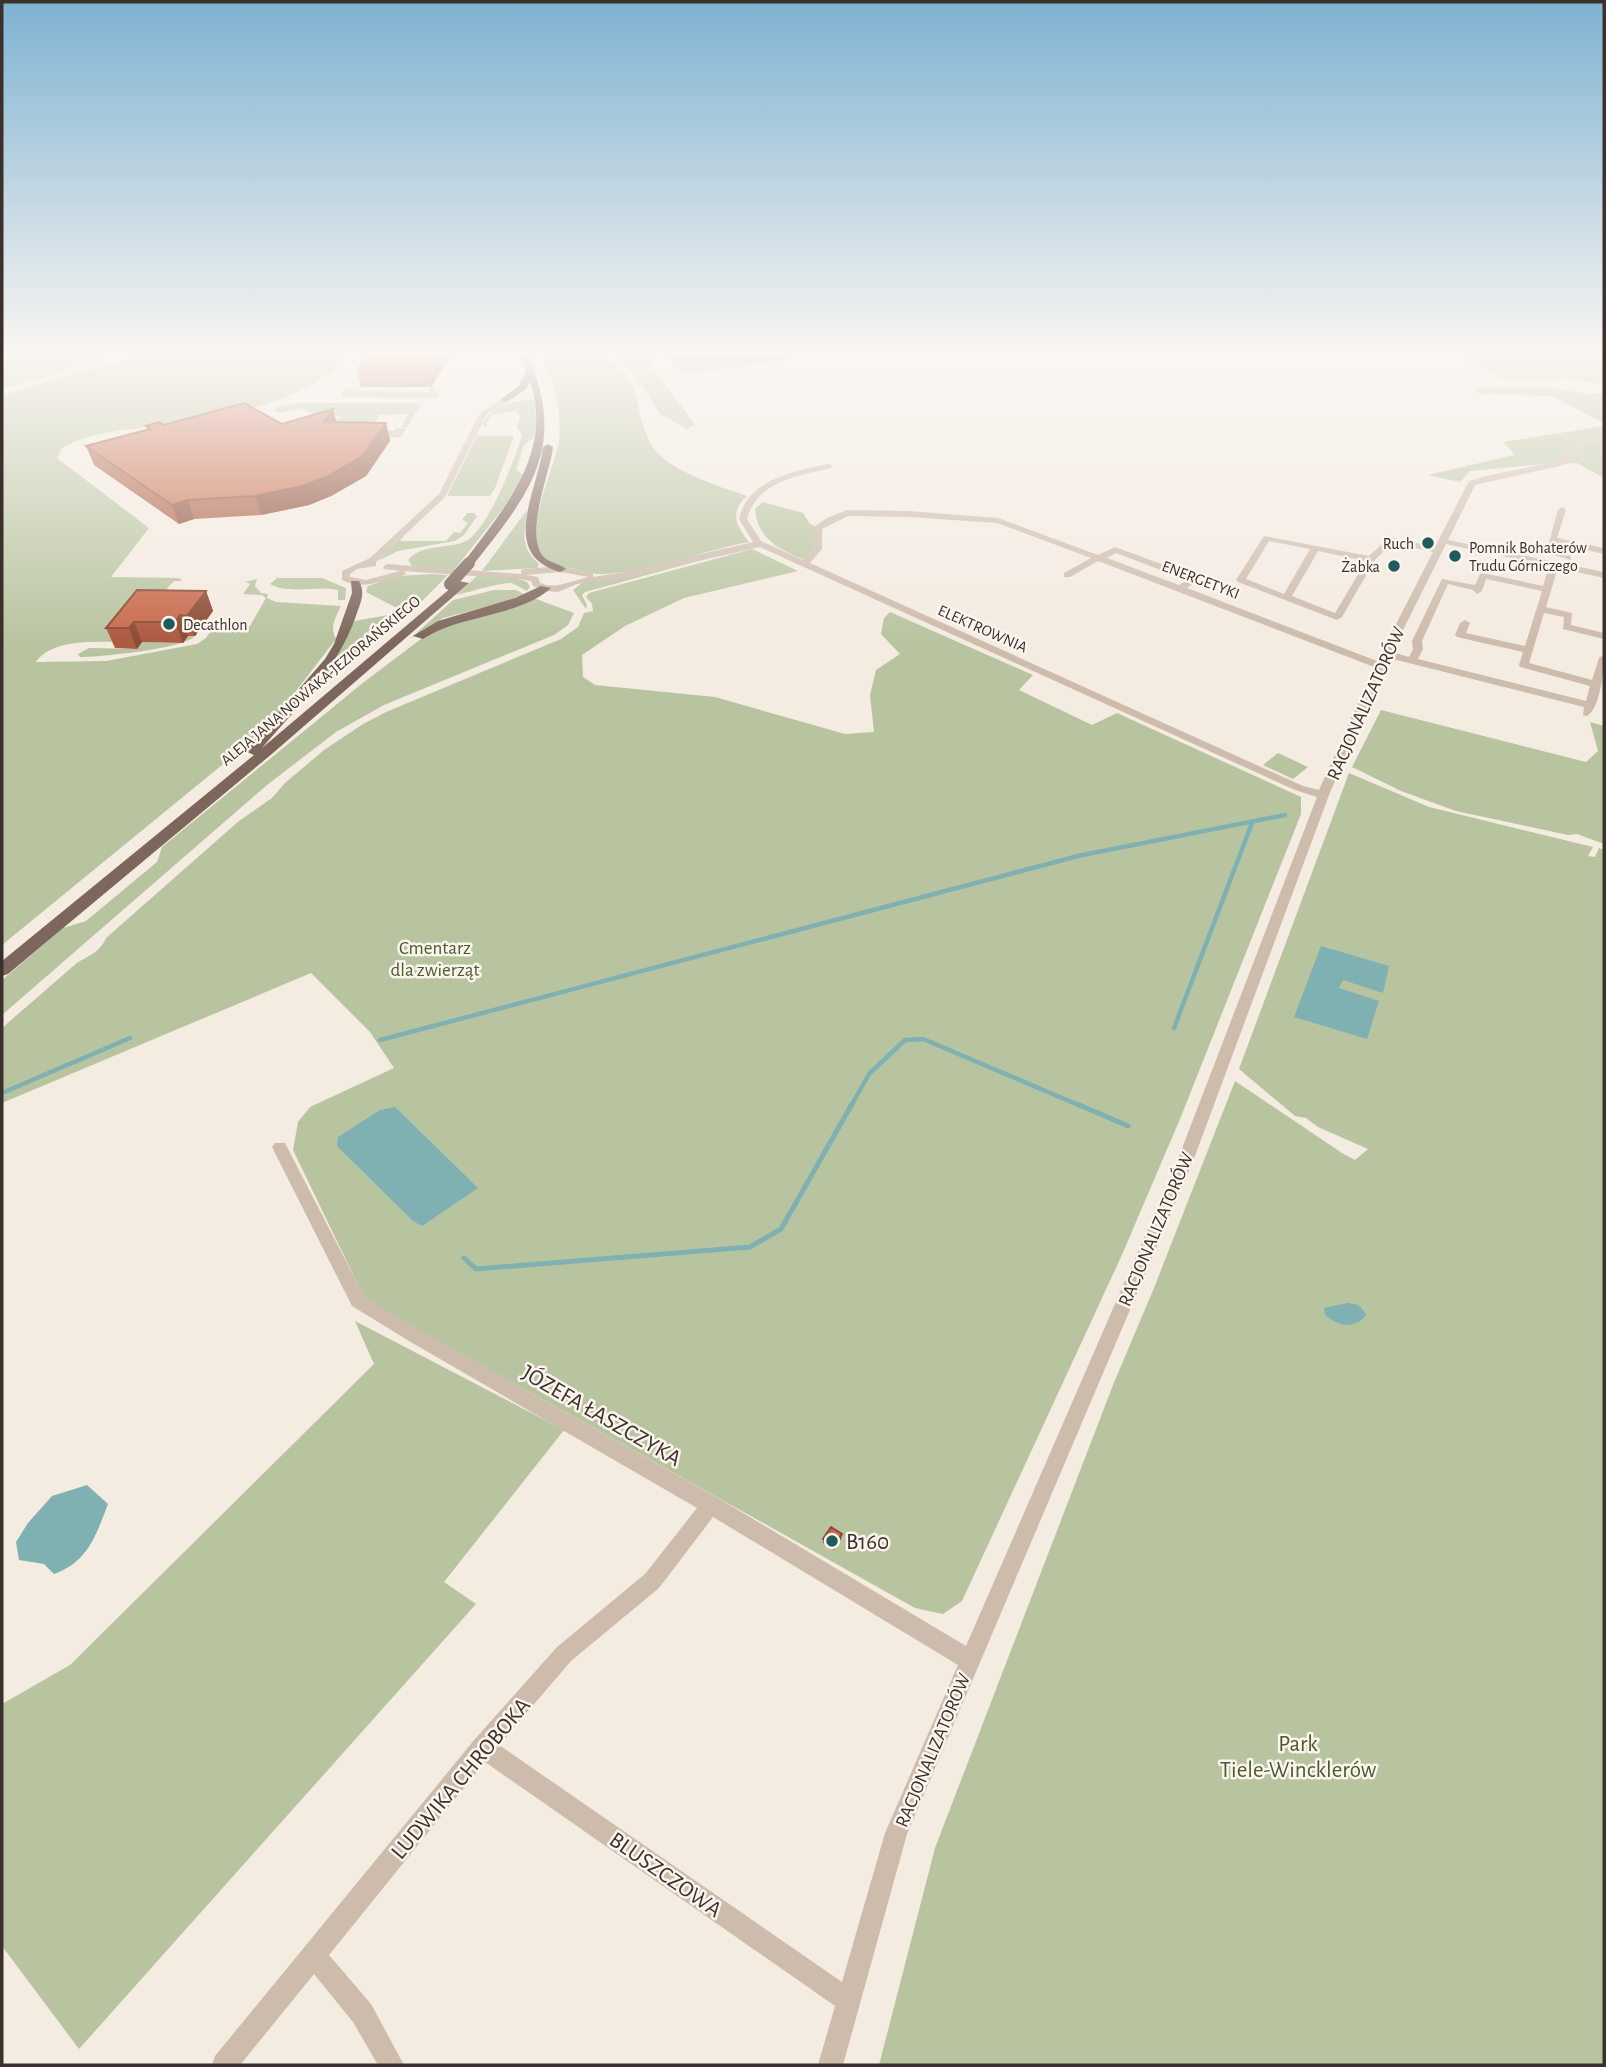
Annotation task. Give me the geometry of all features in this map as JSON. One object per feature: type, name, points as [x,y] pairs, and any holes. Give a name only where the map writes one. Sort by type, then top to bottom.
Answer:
[{"type":"main road","name":"ALEJA JANA NOWAKA-JEZIORAŃSKIEGO","points":[[475,563],[514,503],[539,449]]},
{"type":"main road","name":"ALEJA JANA NOWAKA-JEZIORAŃSKIEGO","points":[[2,955],[424,618],[521,509],[541,469],[547,449]]},
{"type":"main road","points":[[548,449],[546,468],[536,495],[531,544],[538,559],[566,570]]},
{"type":"main road","points":[[260,750],[330,662],[340,645],[358,593],[355,583]]},
{"type":"main road","points":[[260,750],[434,625],[454,617],[516,602],[540,584]]},
{"type":"main road","name":"ALEJA JANA NOWAKA-JEZIORAŃSKIEGO","points":[[2,970],[409,620],[441,598]]},
{"type":"street","points":[[387,571],[376,581],[355,583],[346,580],[345,573],[373,560],[442,495],[465,449]]},
{"type":"street","name":"RACJONALIZATORÓW","points":[[831,2065],[896,1833],[1184,1164],[1323,795],[1380,666],[1472,483],[1556,465],[1568,459],[1576,449]]},
{"type":"street","name":"ELEKTROWNIA","points":[[829,466],[789,475],[769,485],[752,499],[743,513],[746,525],[757,541],[1298,788],[1323,795]]},
{"type":"street","points":[[1562,510],[1549,551],[1568,558]]},
{"type":"street","name":"ENERGETYKI","points":[[803,564],[813,557],[819,547],[818,528],[847,513],[983,519],[1010,525],[1100,557],[1380,666]]},
{"type":"street","points":[[1371,559],[1267,538],[1241,580],[1337,617],[1371,559],[1390,540],[1604,575]]},
{"type":"street","points":[[1553,540],[1604,551]]},
{"type":"street","points":[[496,574],[565,587],[575,582],[630,573],[757,541]]},
{"type":"street","points":[[1287,597],[1316,547]]},
{"type":"street","points":[[1066,575],[1115,550],[1194,579],[1181,588]]},
{"type":"street","points":[[364,564],[375,564],[387,571],[496,574],[566,570],[593,575],[630,573]]},
{"type":"street","points":[[1554,565],[1524,665],[1597,685]]},
{"type":"street","points":[[566,570],[577,576],[575,582]]},
{"type":"street","points":[[540,584],[546,571]]},
{"type":"street","points":[[1412,661],[1418,649],[1417,641],[1445,581],[1478,590],[1483,576],[1546,589]]},
{"type":"street","points":[[1541,609],[1569,615],[1566,627],[1604,636]]},
{"type":"street","points":[[1465,624],[1460,635],[1528,650]]},
{"type":"street","points":[[1386,654],[1588,710],[1604,659]]},
{"type":"street","name":"JÓZEFA ŁASZCZYKA","points":[[280,1147],[358,1301],[711,1505],[970,1660]]},
{"type":"street","name":"LUDWIKA CHROBOKA","points":[[224,2065],[484,1747],[564,1654],[652,1581],[711,1505]]},
{"type":"street","name":"BLUSZCZOWA","points":[[484,1747],[849,2001]]},
{"type":"street","points":[[314,1956],[362,2013],[392,2065]]},
{"type":"green space","points":[[2,449],[61,449],[57,458],[149,528],[111,577],[179,578],[182,581],[174,581],[119,642],[74,643],[52,649],[36,662],[106,661],[197,644],[206,638],[215,625],[250,626],[266,598],[262,595],[243,594],[250,584],[245,582],[257,579],[255,586],[261,593],[268,594],[267,598],[276,602],[341,606],[333,626],[336,639],[283,708],[244,747],[2,945]]},
{"type":"green space","points":[[470,449],[509,449],[490,496],[447,496]]},
{"type":"green space","points":[[517,449],[523,449],[516,470],[523,475],[522,478],[505,506],[454,570],[412,566],[408,560],[420,551],[457,544],[473,536],[491,511]]},
{"type":"green space","points":[[557,449],[655,449],[682,471],[747,496],[738,508],[736,519],[749,542],[625,572],[593,573],[557,566],[543,556],[537,543],[540,508]]},
{"type":"green space","points":[[1510,449],[1604,449],[1604,478],[1577,463],[1470,471],[1460,482],[1428,475],[1515,455]]},
{"type":"green space","points":[[763,502],[803,513],[810,524],[818,528],[820,536],[807,561],[788,553],[766,537],[757,520],[755,509]]},
{"type":"green space","points":[[527,510],[526,546],[539,564],[537,568],[482,571]]},
{"type":"green space","points":[[467,513],[477,516],[464,535],[455,541],[398,551],[378,561],[402,536],[402,541],[446,541],[454,532],[460,533],[468,523],[462,520]]},
{"type":"green space","points":[[742,549],[585,592],[582,595],[586,609],[573,590],[582,583]]},
{"type":"green space","name":"Cmentarz dla zwierząt","points":[[752,549],[798,571],[684,598],[625,626],[582,655],[583,677],[595,685],[715,697],[845,734],[874,732],[870,695],[876,670],[900,654],[881,634],[884,618],[890,612],[1033,675],[1019,690],[1092,725],[1117,713],[1301,797],[1301,814],[1180,1119],[1121,1257],[962,1601],[943,1614],[915,1608],[374,1305],[363,1295],[293,1150],[298,1122],[310,1107],[394,1068],[370,1032],[311,973],[2,1103],[2,1028],[78,962],[98,950],[106,938],[239,821],[272,798],[285,783],[324,750],[386,712],[561,639],[578,627],[584,613],[593,611],[592,604],[586,597],[589,593]]},
{"type":"green space","points":[[448,575],[418,605],[401,610],[366,592],[368,586],[398,576]]},
{"type":"green space","points":[[477,576],[514,577],[527,582],[530,587],[527,591],[506,583],[456,595]]},
{"type":"green space","points":[[277,578],[322,578],[346,588],[345,600],[338,600],[338,590],[286,589],[270,584]]},
{"type":"green space","points":[[494,590],[516,590],[524,594],[505,602],[443,618],[410,639],[453,600]]},
{"type":"green space","points":[[531,597],[574,613],[568,625],[554,635],[384,705],[336,732],[267,785],[2,1015],[2,980],[63,928],[86,921],[157,862],[162,847],[364,682],[429,633]]},
{"type":"green space","points":[[411,611],[309,696],[307,693],[343,645],[354,621]]},
{"type":"green space","points":[[142,642],[180,643],[122,654],[80,657],[78,654],[89,648],[137,649]]},
{"type":"green space","points":[[1381,710],[1586,762],[1598,751],[1590,722],[1604,726],[1604,844],[1577,834],[1568,835],[1456,811],[1401,791],[1352,767]]},
{"type":"green space","points":[[1278,753],[1308,767],[1293,779],[1263,765]]},
{"type":"green space","name":"Park Tiele-Wincklerów","points":[[1349,773],[1429,807],[1593,847],[1588,856],[1595,857],[1599,848],[1604,850],[1604,2065],[879,2065],[935,1848],[1113,1385],[1235,1081],[1355,1160],[1368,1149],[1318,1127],[1306,1118],[1295,1116],[1239,1069]]},
{"type":"green space","points":[[355,1321],[564,1430],[444,1582],[476,1604],[79,2049],[2,1946],[2,1704],[70,1665],[374,1364]]},
{"type":"water","points":[[1321,946],[1389,966],[1383,993],[1343,980],[1339,988],[1379,1001],[1367,1039],[1294,1017]]},
{"type":"water","points":[[395,1107],[478,1188],[422,1226],[413,1221],[337,1146],[338,1137],[380,1110]]},
{"type":"water","points":[[1348,1303],[1359,1306],[1366,1315],[1356,1323],[1346,1325],[1325,1315],[1324,1308]]},
{"type":"water","points":[[87,1485],[108,1504],[95,1537],[83,1555],[66,1569],[54,1574],[44,1564],[19,1560],[16,1542],[28,1523],[52,1496]]},
{"type":"building","points":[[91,449],[367,449],[361,457],[326,477],[303,486],[255,496],[188,500],[172,505]]},
{"type":"building","points":[[137,590],[206,591],[187,616],[180,615],[175,622],[134,622],[129,628],[106,628]]},
{"type":"building","points":[[831,1527],[842,1534],[834,1546],[823,1539]]},
{"type":"waterway","points":[[380,1040],[1078,856],[1285,815]]},
{"type":"waterway","points":[[1174,1028],[1252,823]]},
{"type":"waterway","points":[[2,1093],[130,1038]]},
{"type":"waterway","points":[[851,1106],[869,1074],[905,1040],[923,1039],[1081,1106]]},
{"type":"waterway","points":[[464,1258],[476,1269],[750,1247],[781,1229],[852,1104]]},
{"type":"waterway","points":[[1077,1104],[1128,1126]]},
{"type":"place","name":"Ruch","points":[[1428,543]]},
{"type":"place","name":"Pomnik Bohaterów Trudu Górniczego","points":[[1455,556]]},
{"type":"place","name":"Żabka","points":[[1394,566]]},
{"type":"place","name":"Decathlon","points":[[169,624]]},
{"type":"place","name":"B160","points":[[832,1541]]}]
